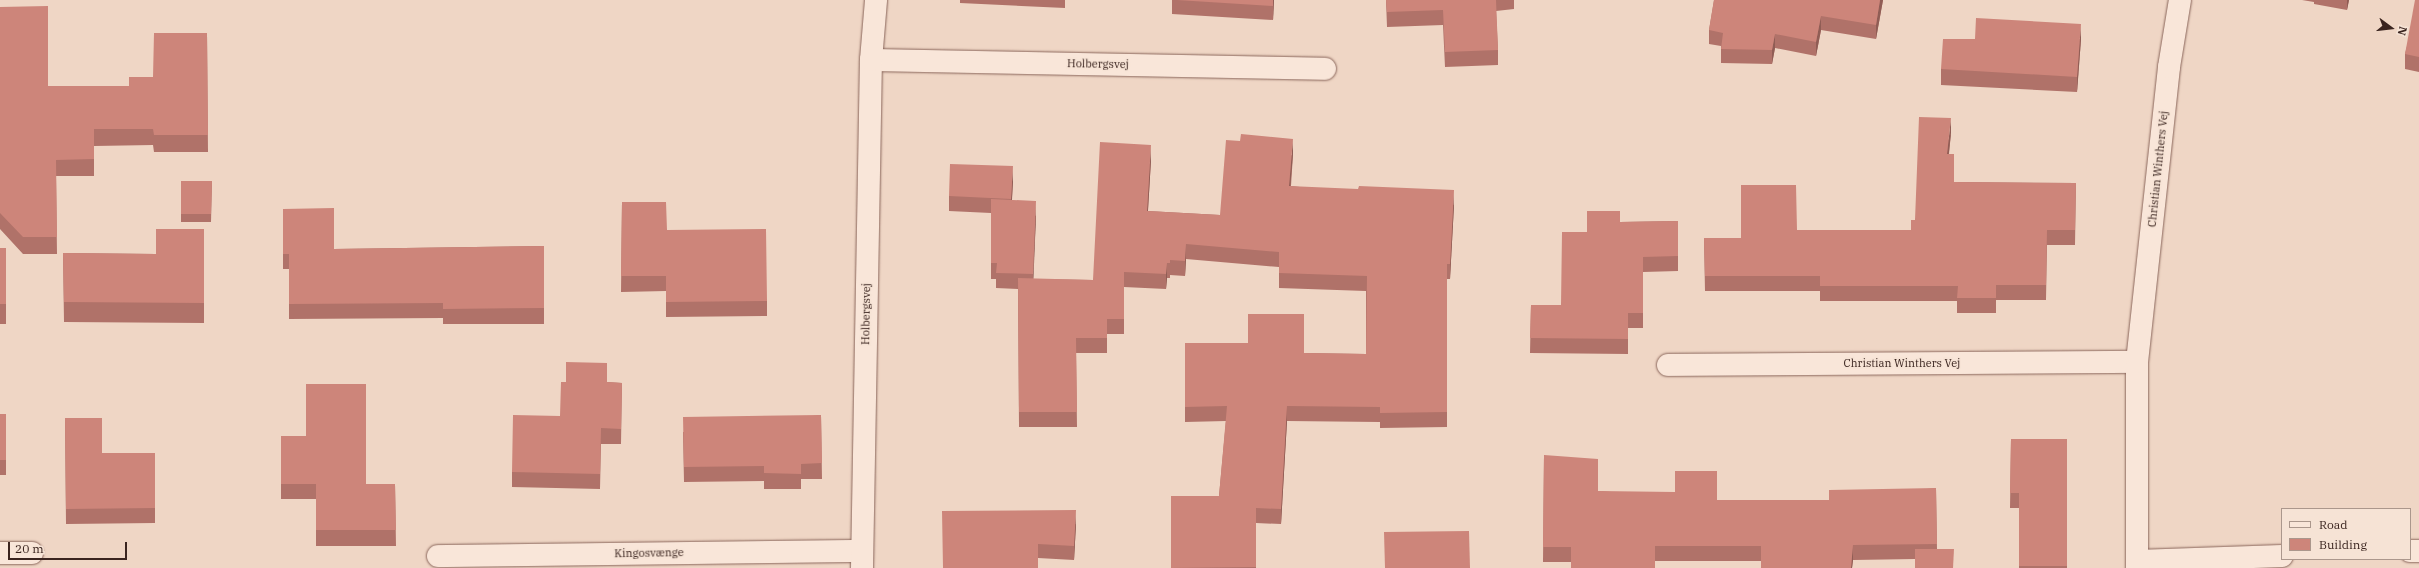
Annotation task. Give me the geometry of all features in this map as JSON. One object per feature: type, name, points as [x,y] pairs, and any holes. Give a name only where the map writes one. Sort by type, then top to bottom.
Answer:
[{"type":"street","name":"Holbergsvej","points":[[861,559],[872,60],[876,0]]},
{"type":"street","name":"Christian Winthers Vej","points":[[2180,0],[2169,67],[2137,362],[2137,565],[2281,556]]},
{"type":"street","name":"Holbergsvej","points":[[872,60],[1325,69]]},
{"type":"street","name":"Christian Winthers Vej","points":[[1668,365],[2137,362]]},
{"type":"street","points":[[0,553],[32,553]]},
{"type":"street","name":"Kingosvænge","points":[[438,556],[861,559]]},
{"type":"building","points":[[1177,0],[1273,0],[1273,6]]},
{"type":"building","points":[[1386,0],[1496,0],[1498,50],[1445,52],[1443,10],[1387,12]]},
{"type":"building","points":[[1714,0],[1880,0],[1876,25],[1821,16],[1816,42],[1775,34],[1772,50],[1721,49],[1723,33],[1709,30]]},
{"type":"building","points":[[2415,0],[2419,0],[2419,57],[2405,54]]},
{"type":"building","points":[[48,6],[48,86],[129,86],[129,77],[153,77],[154,33],[207,33],[208,135],[154,135],[153,129],[94,129],[94,159],[56,160],[57,237],[23,237],[0,213],[0,7]]},
{"type":"building","points":[[1976,18],[2081,24],[2077,77],[1941,69],[1943,39],[1975,39]]},
{"type":"building","points":[[1919,117],[1951,118],[1947,154],[1954,154],[1954,182],[2076,183],[2075,230],[2047,230],[2046,285],[1996,285],[1996,298],[1957,298],[1958,286],[1820,286],[1820,276],[1705,276],[1704,238],[1741,238],[1741,185],[1796,185],[1797,230],[1911,230],[1911,220],[1915,220]]},
{"type":"building","points":[[1241,134],[1293,139],[1289,186],[1358,189],[1359,186],[1454,190],[1450,264],[1447,264],[1447,412],[1380,413],[1380,407],[1287,406],[1281,509],[1256,508],[1256,567],[1171,568],[1171,496],[1219,496],[1227,406],[1185,407],[1185,343],[1248,343],[1248,314],[1304,314],[1304,353],[1366,354],[1367,276],[1279,273],[1279,252],[1186,244],[1185,261],[1170,260],[1170,263],[1167,263],[1166,274],[1124,272],[1124,319],[1107,319],[1107,338],[1076,338],[1077,412],[1019,412],[1018,278],[1093,280],[1100,142],[1151,145],[1147,211],[1220,215],[1226,140],[1240,141]]},
{"type":"building","points":[[950,164],[1013,166],[1011,199],[949,196]]},
{"type":"building","points":[[181,181],[212,181],[211,214],[181,214]]},
{"type":"building","points":[[991,199],[1036,201],[1033,274],[996,273],[997,263],[991,263]]},
{"type":"building","points":[[622,202],[666,202],[667,230],[766,229],[767,301],[666,302],[666,276],[621,276]]},
{"type":"building","points":[[334,208],[334,249],[544,246],[544,308],[443,309],[443,303],[289,304],[289,254],[283,254],[283,209]]},
{"type":"building","points":[[1587,211],[1620,211],[1620,222],[1678,221],[1678,256],[1643,257],[1643,313],[1628,313],[1628,339],[1530,338],[1531,305],[1561,305],[1562,232],[1587,232]]},
{"type":"building","points":[[156,229],[204,229],[204,303],[64,302],[63,253],[156,254]]},
{"type":"building","points":[[0,248],[6,248],[6,304],[0,304]]},
{"type":"building","points":[[566,362],[607,363],[607,382],[622,383],[621,429],[601,428],[600,474],[512,472],[513,415],[560,416],[561,382],[566,382]]},
{"type":"building","points":[[306,384],[366,384],[366,484],[395,484],[396,530],[316,530],[316,484],[281,484],[281,436],[306,436]]},
{"type":"building","points":[[0,414],[6,414],[6,460],[0,460]]},
{"type":"building","points":[[821,415],[822,463],[801,464],[801,474],[764,473],[764,466],[684,467],[683,417]]},
{"type":"building","points":[[65,418],[102,418],[102,453],[155,453],[155,508],[66,509]]},
{"type":"building","points":[[2011,439],[2067,439],[2067,566],[2019,566],[2019,493],[2010,493]]},
{"type":"building","points":[[1544,455],[1598,459],[1598,491],[1675,492],[1675,471],[1717,471],[1717,500],[1829,500],[1829,490],[1936,488],[1937,544],[1853,545],[1851,568],[1761,568],[1761,546],[1655,546],[1655,568],[1571,568],[1571,547],[1543,547]]},
{"type":"building","points":[[1076,510],[1074,546],[1038,544],[1038,568],[943,568],[942,511]]},
{"type":"building","points":[[1469,531],[1470,568],[1385,568],[1384,532]]},
{"type":"building","points":[[1915,549],[1954,549],[1953,568],[1915,568]]}]
